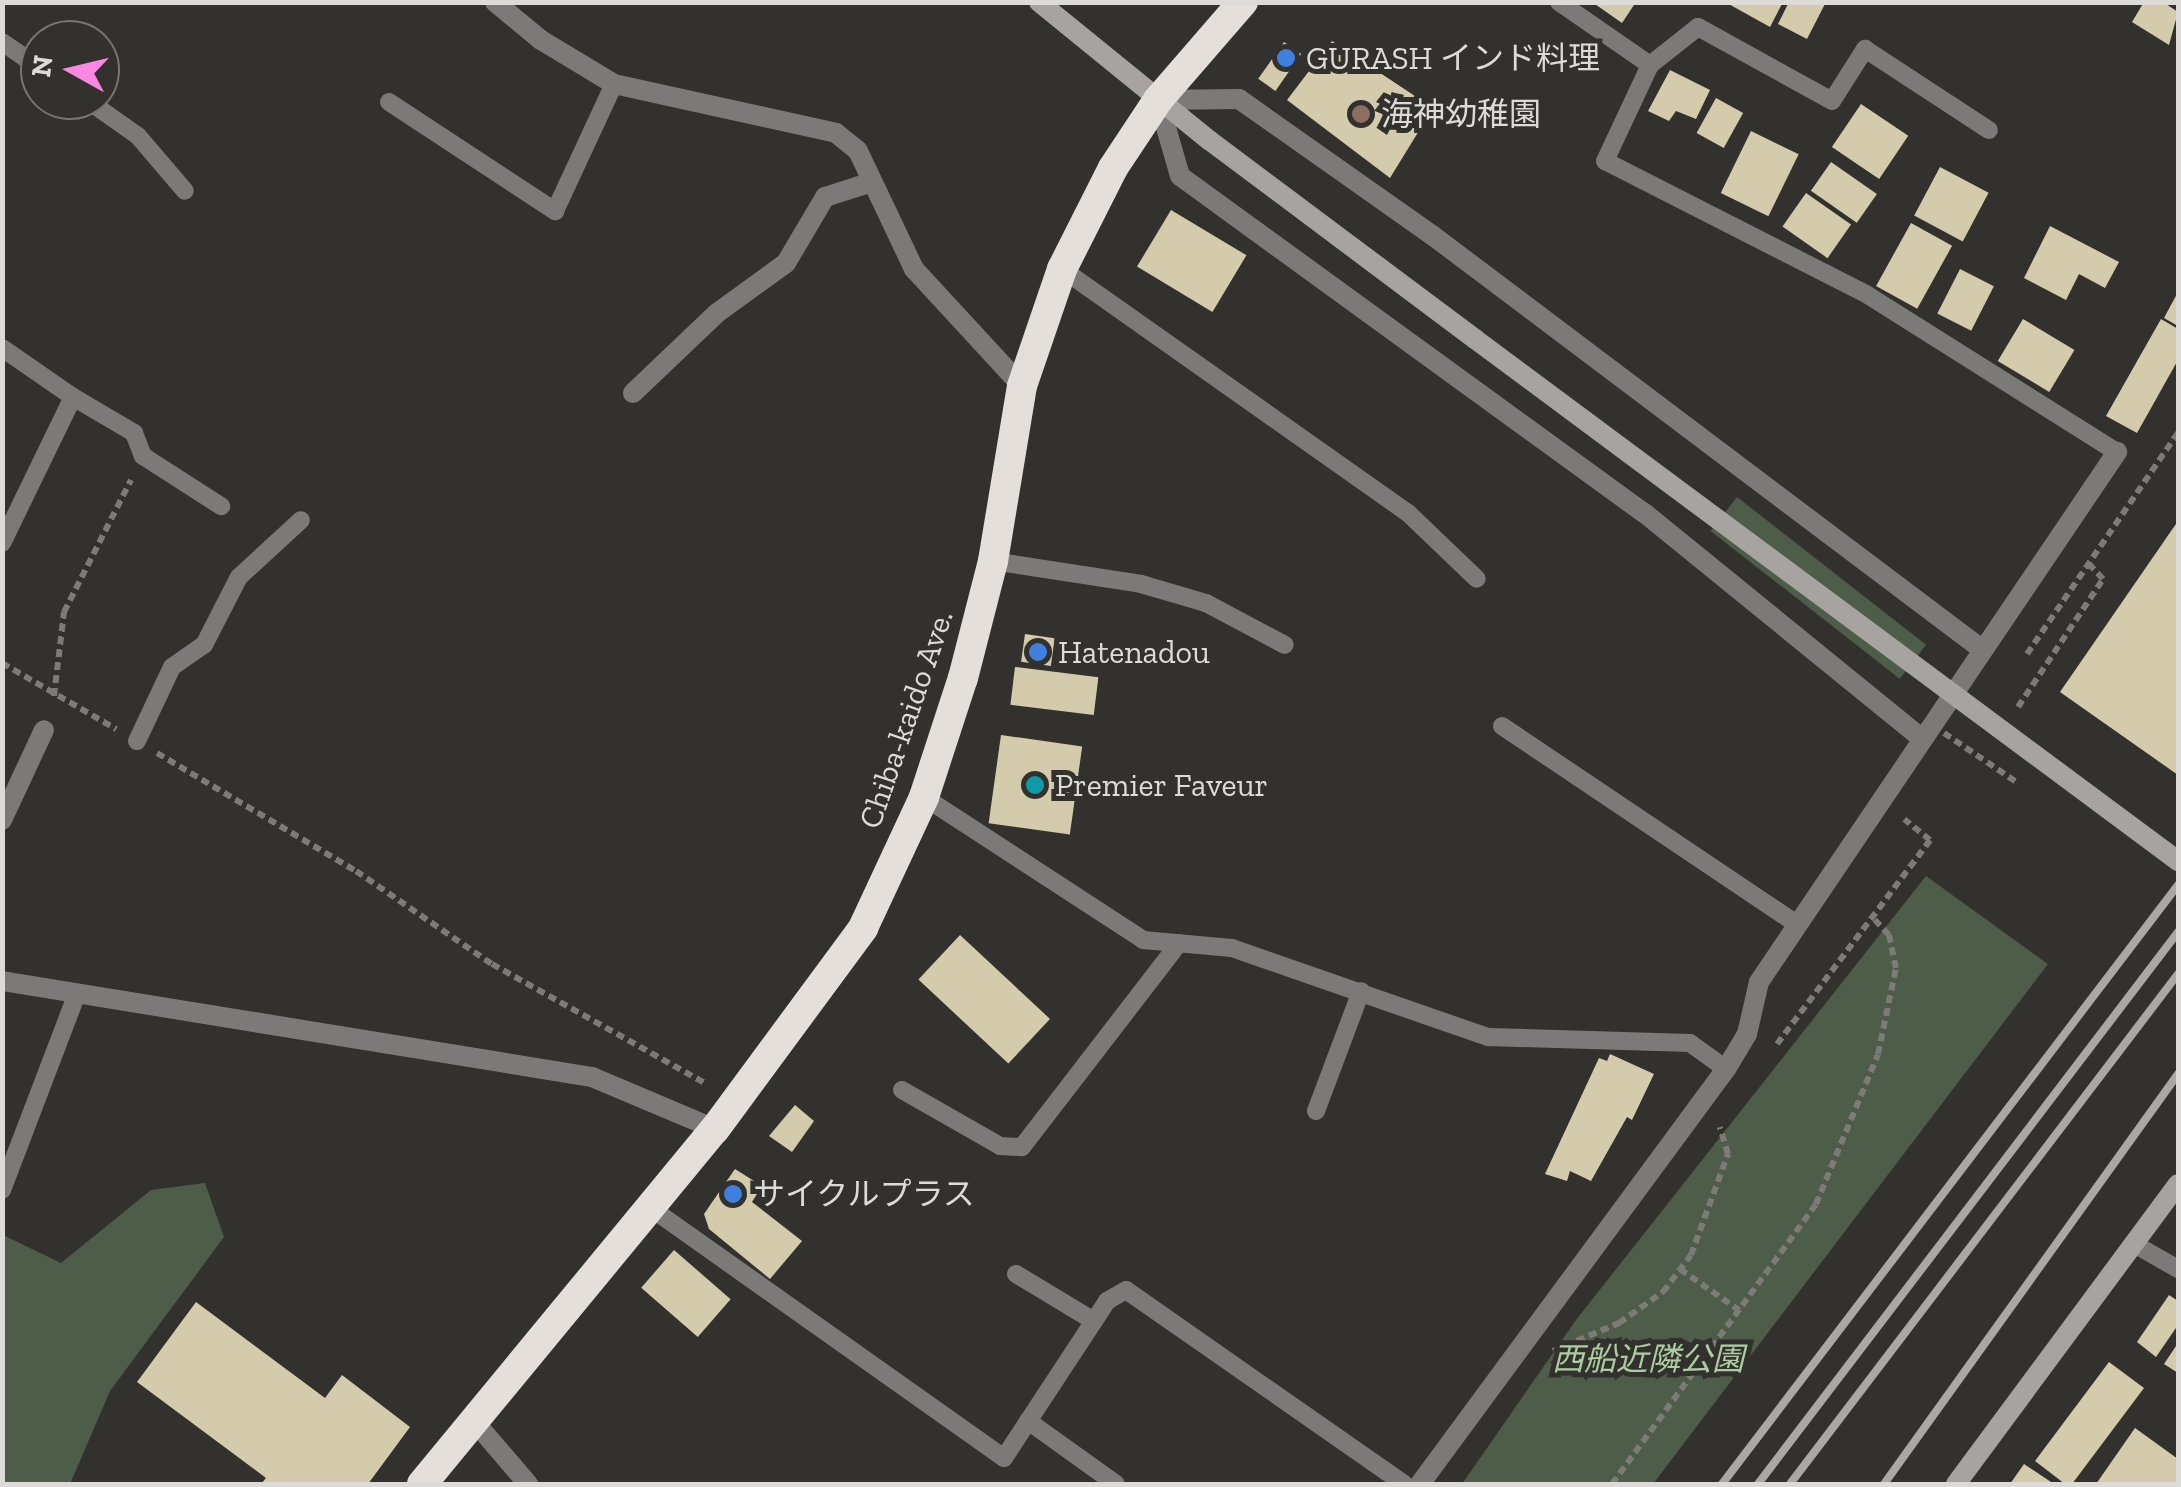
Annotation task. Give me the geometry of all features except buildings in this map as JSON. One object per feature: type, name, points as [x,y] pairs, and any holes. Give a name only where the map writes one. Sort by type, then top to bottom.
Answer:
[{"type":"highway","name":"Chiba-kaido Ave.","points":[[422,1484],[648,1206],[715,1130],[862,928],[924,797],[993,560],[1022,386],[1062,269],[1114,168],[1158,100],[1243,2]]},
{"type":"street","points":[[495,2],[541,40],[614,84],[836,133],[858,151],[914,268],[1022,386]]},
{"type":"street","points":[[1039,2],[1158,100],[2178,860]]},
{"type":"street","points":[[1158,100],[1239,100],[1432,236],[1980,648]]},
{"type":"street","points":[[1158,100],[1180,176],[1644,513],[1920,737]]},
{"type":"street","points":[[633,393],[717,313],[786,262],[824,197],[872,182]]},
{"type":"street","points":[[1420,1484],[1726,1070],[1748,1034],[1759,982],[1980,648],[2117,452]]},
{"type":"street","points":[[2,820],[44,730]]},
{"type":"street","points":[[2,981],[426,1045],[592,1077],[715,1130]]},
{"type":"street","points":[[1956,1484],[2178,1184]]},
{"type":"street","points":[[474,1421],[528,1484]]},
{"type":"lane","points":[[1559,2],[1650,65]]},
{"type":"lane","points":[[1989,130],[1865,49],[1832,101],[1698,27],[1650,65],[1606,162],[1866,294],[2117,452]]},
{"type":"lane","points":[[388,102],[556,211],[614,84]]},
{"type":"lane","points":[[115,120],[138,136],[185,191]]},
{"type":"lane","points":[[1062,269],[1408,512],[1477,579]]},
{"type":"lane","points":[[2,348],[72,397],[134,433],[143,456],[222,506]]},
{"type":"lane","points":[[2,543],[72,397]]},
{"type":"lane","points":[[137,741],[172,668],[204,646],[239,577],[301,520]]},
{"type":"lane","points":[[993,560],[1141,584],[1206,602],[1285,645]]},
{"type":"lane","points":[[1502,726],[1798,924]]},
{"type":"lane","points":[[924,797],[1142,940],[1232,948],[1488,1037],[1690,1043],[1726,1070]]},
{"type":"lane","points":[[902,1090],[1000,1146],[1022,1147],[1179,943]]},
{"type":"lane","points":[[1316,1111],[1360,990]]},
{"type":"lane","points":[[2,1190],[77,994]]},
{"type":"lane","points":[[648,1206],[1004,1458],[1094,1321],[1126,1290],[1404,1484]]},
{"type":"lane","points":[[2134,1244],[2178,1269]]},
{"type":"lane","points":[[1016,1274],[1094,1321]]},
{"type":"lane","points":[[1028,1421],[1116,1484]]},
{"type":"path","points":[[2027,654],[2178,434]]},
{"type":"path","points":[[44,730],[54,693],[64,612],[143,456]]},
{"type":"path","points":[[2013,715],[2104,578],[2088,564]]},
{"type":"path","points":[[2,663],[356,872],[492,964],[708,1085]]},
{"type":"path","points":[[1612,1484],[1816,1204],[1878,1054],[1897,960],[1888,935],[1872,917],[1930,840],[1889,807]]},
{"type":"path","points":[[1548,1353],[1619,1323],[1662,1292],[1680,1269],[1728,1154],[1719,1122]]},
{"type":"path","points":[[1680,1269],[1739,1310]]},
{"type":"green space","points":[[1737,497],[1926,645],[1900,679],[1711,531]]},
{"type":"green space","name":"西船近隣公園","points":[[1926,876],[2048,964],[1653,1484],[1462,1484],[1576,1320]]},
{"type":"green space","points":[[205,1183],[224,1237],[110,1391],[70,1484],[3,1484],[3,1235],[61,1263],[151,1190]]},
{"type":"railway","points":[[1722,1484],[2178,885]]},
{"type":"railway","points":[[1758,1484],[2178,932]]},
{"type":"railway","points":[[1790,1484],[2178,974]]},
{"type":"railway","points":[[1884,1484],[2178,1074]]},
{"type":"place","name":"GURASH インド料理","points":[[1286,58]]},
{"type":"place","name":"海神幼稚園","points":[[1361,114]]},
{"type":"place","name":"Hatenadou","points":[[1038,652]]},
{"type":"place","name":"Premier Faveur","points":[[1035,785]]},
{"type":"place","name":"サイクルプラス","points":[[733,1194]]}]
